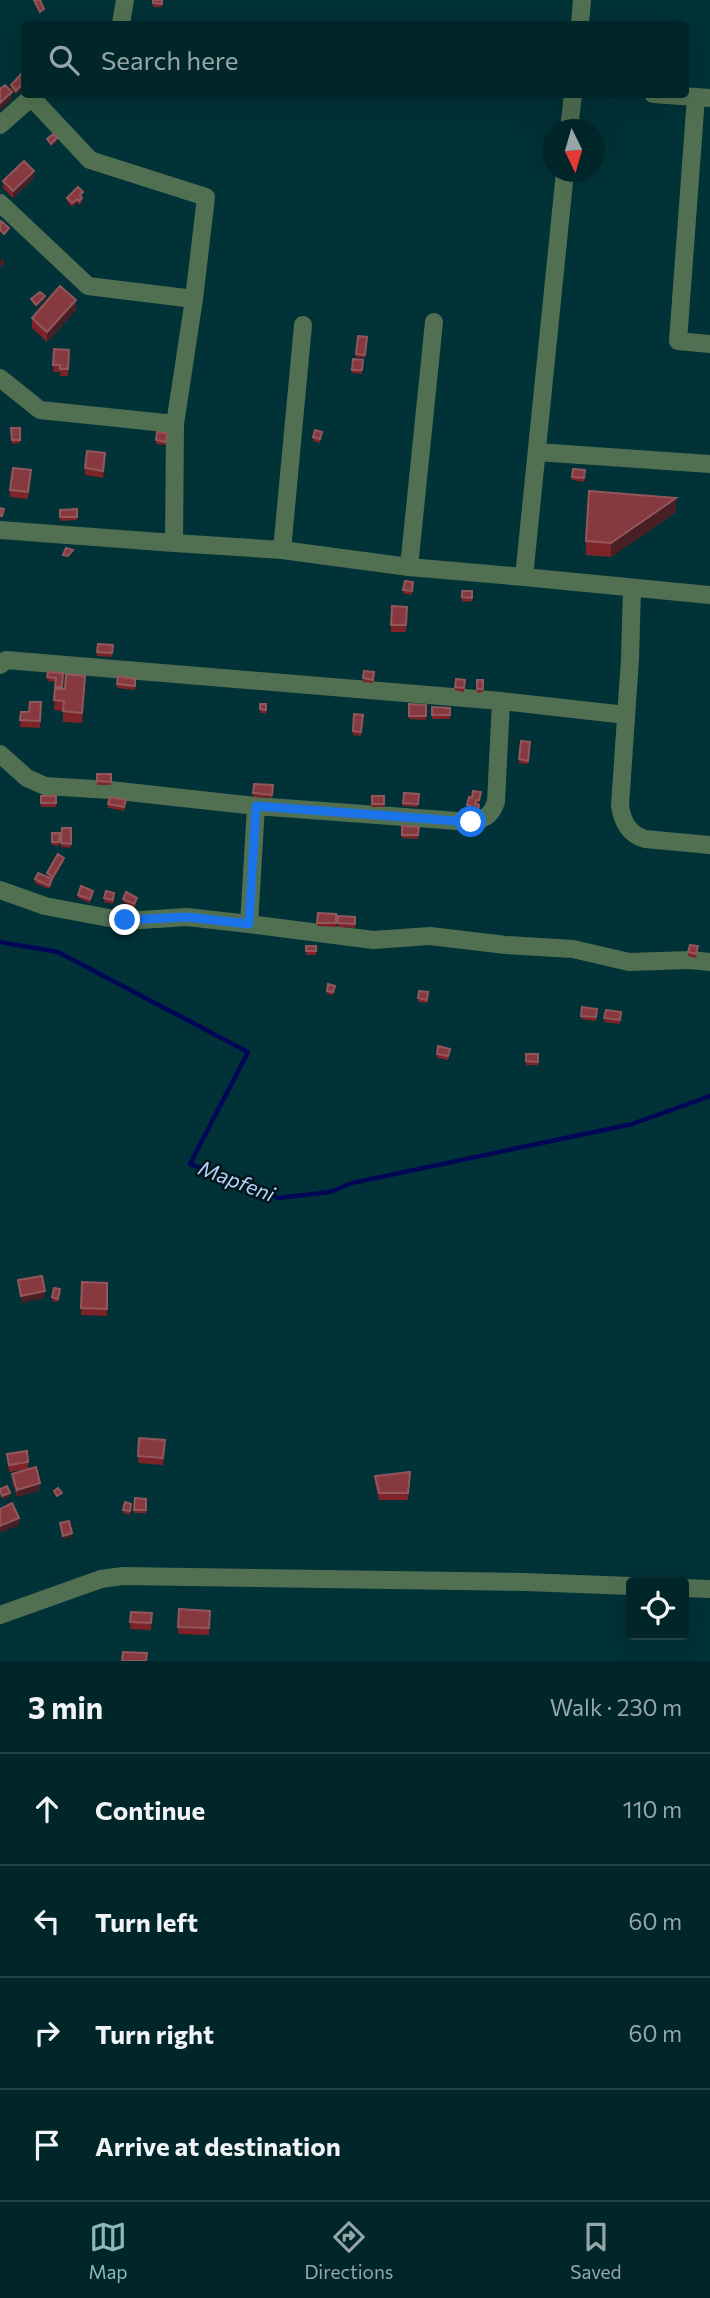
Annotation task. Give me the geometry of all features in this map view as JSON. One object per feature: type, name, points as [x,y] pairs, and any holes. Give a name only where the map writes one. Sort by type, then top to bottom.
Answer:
[{"type":"street","points":[[122,21],[125,0]]},
{"type":"street","points":[[580,21],[582,0]]},
{"type":"street","points":[[0,125],[31,98]]},
{"type":"street","points":[[35,98],[90,160],[206,197],[175,424],[174,544]]},
{"type":"street","points":[[570,119],[573,98]]},
{"type":"street","points":[[703,98],[678,341],[710,344]]},
{"type":"street","points":[[524,578],[564,182]]},
{"type":"street","points":[[0,203],[88,286],[194,299]]},
{"type":"street","points":[[409,567],[434,322]]},
{"type":"street","points":[[282,550],[303,325]]},
{"type":"street","points":[[0,378],[40,410],[175,424]]},
{"type":"street","points":[[537,452],[710,464]]},
{"type":"street","points":[[0,530],[282,550],[409,567],[710,595]]},
{"type":"street","points":[[632,588],[620,806],[626,825],[636,836],[710,845]]},
{"type":"street","points":[[0,665],[6,660],[501,701],[626,715]]},
{"type":"street","points":[[2,759],[27,778],[45,786],[110,790],[256,806],[471,822],[491,814],[496,802],[501,701]]},
{"type":"street","points":[[249,924],[256,806]]},
{"type":"street","points":[[0,890],[45,906],[125,920],[187,917],[373,940],[430,936],[573,949],[629,962],[710,962]]},
{"type":"street","points":[[0,1615],[101,1579],[123,1576],[626,1586]]},
{"type":"street","points":[[689,1588],[710,1589]]},
{"type":"building","points":[[34,0],[40,0],[44,9],[40,12]]},
{"type":"building","points":[[153,0],[162,0],[162,4],[153,3]]},
{"type":"building","points":[[21,74],[21,85],[16,91],[11,85]]},
{"type":"building","points":[[5,85],[12,92],[0,103],[0,89]]},
{"type":"building","points":[[53,134],[57,138],[51,144],[47,139]]},
{"type":"building","points":[[24,161],[34,171],[13,191],[3,181]]},
{"type":"building","points":[[78,187],[83,192],[80,195],[82,198],[72,203],[67,198]]},
{"type":"building","points":[[0,221],[9,228],[4,234],[0,230]]},
{"type":"building","points":[[60,286],[76,300],[47,332],[32,318]]},
{"type":"building","points":[[40,292],[45,296],[36,305],[31,299]]},
{"type":"building","points":[[358,336],[367,337],[365,355],[356,354]]},
{"type":"building","points":[[54,349],[69,350],[68,369],[53,365]]},
{"type":"building","points":[[353,359],[363,360],[362,370],[352,370]]},
{"type":"building","points":[[11,428],[20,428],[20,440],[12,440]]},
{"type":"building","points":[[315,430],[322,432],[320,439],[313,437]]},
{"type":"building","points":[[157,432],[167,433],[166,442],[156,440]]},
{"type":"building","points":[[87,451],[105,453],[103,471],[85,468]]},
{"type":"building","points":[[13,468],[31,470],[28,492],[10,490]]},
{"type":"building","points":[[573,469],[585,470],[584,478],[572,477]]},
{"type":"building","points":[[589,491],[676,498],[611,543],[586,541]]},
{"type":"building","points":[[77,509],[77,517],[60,517],[60,510]]},
{"type":"building","points":[[66,548],[73,550],[68,556],[63,555]]},
{"type":"building","points":[[405,581],[413,582],[412,591],[403,590]]},
{"type":"building","points":[[462,591],[472,591],[472,598],[462,597]]},
{"type":"building","points":[[392,606],[407,607],[406,625],[391,625]]},
{"type":"building","points":[[98,644],[113,645],[112,653],[97,652]]},
{"type":"building","points":[[364,671],[374,672],[373,680],[363,678]]},
{"type":"building","points":[[48,672],[63,673],[62,687],[55,687],[56,678],[47,677]]},
{"type":"building","points":[[66,674],[85,676],[82,713],[63,711],[64,701],[54,700],[55,689],[65,689]]},
{"type":"building","points":[[118,676],[135,679],[135,686],[117,684]]},
{"type":"building","points":[[456,679],[465,680],[464,688],[455,687]]},
{"type":"building","points":[[477,680],[483,680],[483,689],[477,689]]},
{"type":"building","points":[[30,702],[41,702],[40,721],[20,720],[21,712],[29,712]]},
{"type":"building","points":[[260,704],[266,704],[266,710],[260,709]]},
{"type":"building","points":[[409,704],[426,705],[426,716],[409,716]]},
{"type":"building","points":[[432,707],[450,708],[450,715],[432,715]]},
{"type":"building","points":[[354,714],[363,715],[361,732],[353,731]]},
{"type":"building","points":[[521,741],[530,742],[528,761],[519,759]]},
{"type":"building","points":[[97,774],[111,774],[111,782],[97,781]]},
{"type":"building","points":[[254,784],[273,785],[272,795],[253,793]]},
{"type":"building","points":[[473,791],[481,792],[475,804],[479,805],[478,811],[469,810],[470,805],[467,805]]},
{"type":"building","points":[[404,793],[419,794],[418,804],[403,803]]},
{"type":"building","points":[[41,796],[56,796],[56,803],[41,803]]},
{"type":"building","points":[[372,796],[384,796],[384,804],[372,804]]},
{"type":"building","points":[[110,797],[126,800],[124,807],[108,804]]},
{"type":"building","points":[[402,826],[419,827],[418,835],[402,835]]},
{"type":"building","points":[[62,828],[71,828],[71,844],[61,843]]},
{"type":"building","points":[[52,833],[60,833],[59,842],[52,842]]},
{"type":"building","points":[[58,854],[64,858],[53,877],[47,873]]},
{"type":"building","points":[[38,873],[52,879],[49,886],[35,879]]},
{"type":"building","points":[[81,886],[93,891],[90,899],[78,895]]},
{"type":"building","points":[[106,891],[114,893],[113,900],[104,898]]},
{"type":"building","points":[[126,892],[137,898],[134,904],[123,899]]},
{"type":"building","points":[[318,913],[336,914],[336,923],[317,923]]},
{"type":"building","points":[[338,916],[355,917],[355,924],[338,923]]},
{"type":"building","points":[[690,945],[698,946],[696,954],[688,952]]},
{"type":"building","points":[[306,946],[316,946],[316,951],[306,951]]},
{"type":"building","points":[[328,984],[335,986],[333,992],[327,991]]},
{"type":"building","points":[[419,991],[428,992],[427,1000],[418,998]]},
{"type":"building","points":[[582,1007],[597,1009],[596,1017],[581,1016]]},
{"type":"building","points":[[606,1010],[621,1012],[620,1020],[604,1018]]},
{"type":"building","points":[[438,1046],[450,1049],[448,1056],[437,1054]]},
{"type":"building","points":[[526,1054],[538,1054],[538,1062],[526,1061]]},
{"type":"building","points":[[42,1276],[45,1291],[21,1296],[18,1280]]},
{"type":"building","points":[[82,1282],[107,1283],[107,1309],[81,1308]]},
{"type":"building","points":[[54,1288],[60,1289],[58,1299],[52,1297]]},
{"type":"building","points":[[139,1438],[165,1440],[163,1458],[138,1456]]},
{"type":"building","points":[[27,1451],[28,1462],[9,1465],[7,1454]]},
{"type":"building","points":[[36,1467],[40,1483],[17,1490],[12,1474]]},
{"type":"building","points":[[410,1472],[408,1493],[379,1493],[375,1476]]},
{"type":"building","points":[[7,1486],[10,1493],[2,1496],[0,1489]]},
{"type":"building","points":[[58,1488],[62,1493],[57,1496],[54,1491]]},
{"type":"building","points":[[135,1498],[146,1499],[146,1510],[134,1510]]},
{"type":"building","points":[[125,1502],[131,1504],[130,1511],[123,1510]]},
{"type":"building","points":[[12,1503],[19,1518],[0,1526],[0,1509]]},
{"type":"building","points":[[69,1521],[72,1533],[63,1536],[60,1523]]},
{"type":"building","points":[[179,1609],[210,1611],[209,1628],[178,1627]]},
{"type":"building","points":[[131,1612],[152,1613],[151,1623],[130,1622]]},
{"type":"building","points":[[123,1652],[147,1653],[146,1661],[122,1661]]},
{"type":"waterway","name":"Mapfeni","points":[[0,942],[58,952],[248,1052],[190,1164],[278,1198],[330,1192],[352,1183],[632,1124],[710,1096]]},
{"type":"route","points":[[125,920],[187,917],[249,924],[256,806],[471,822]]}]
